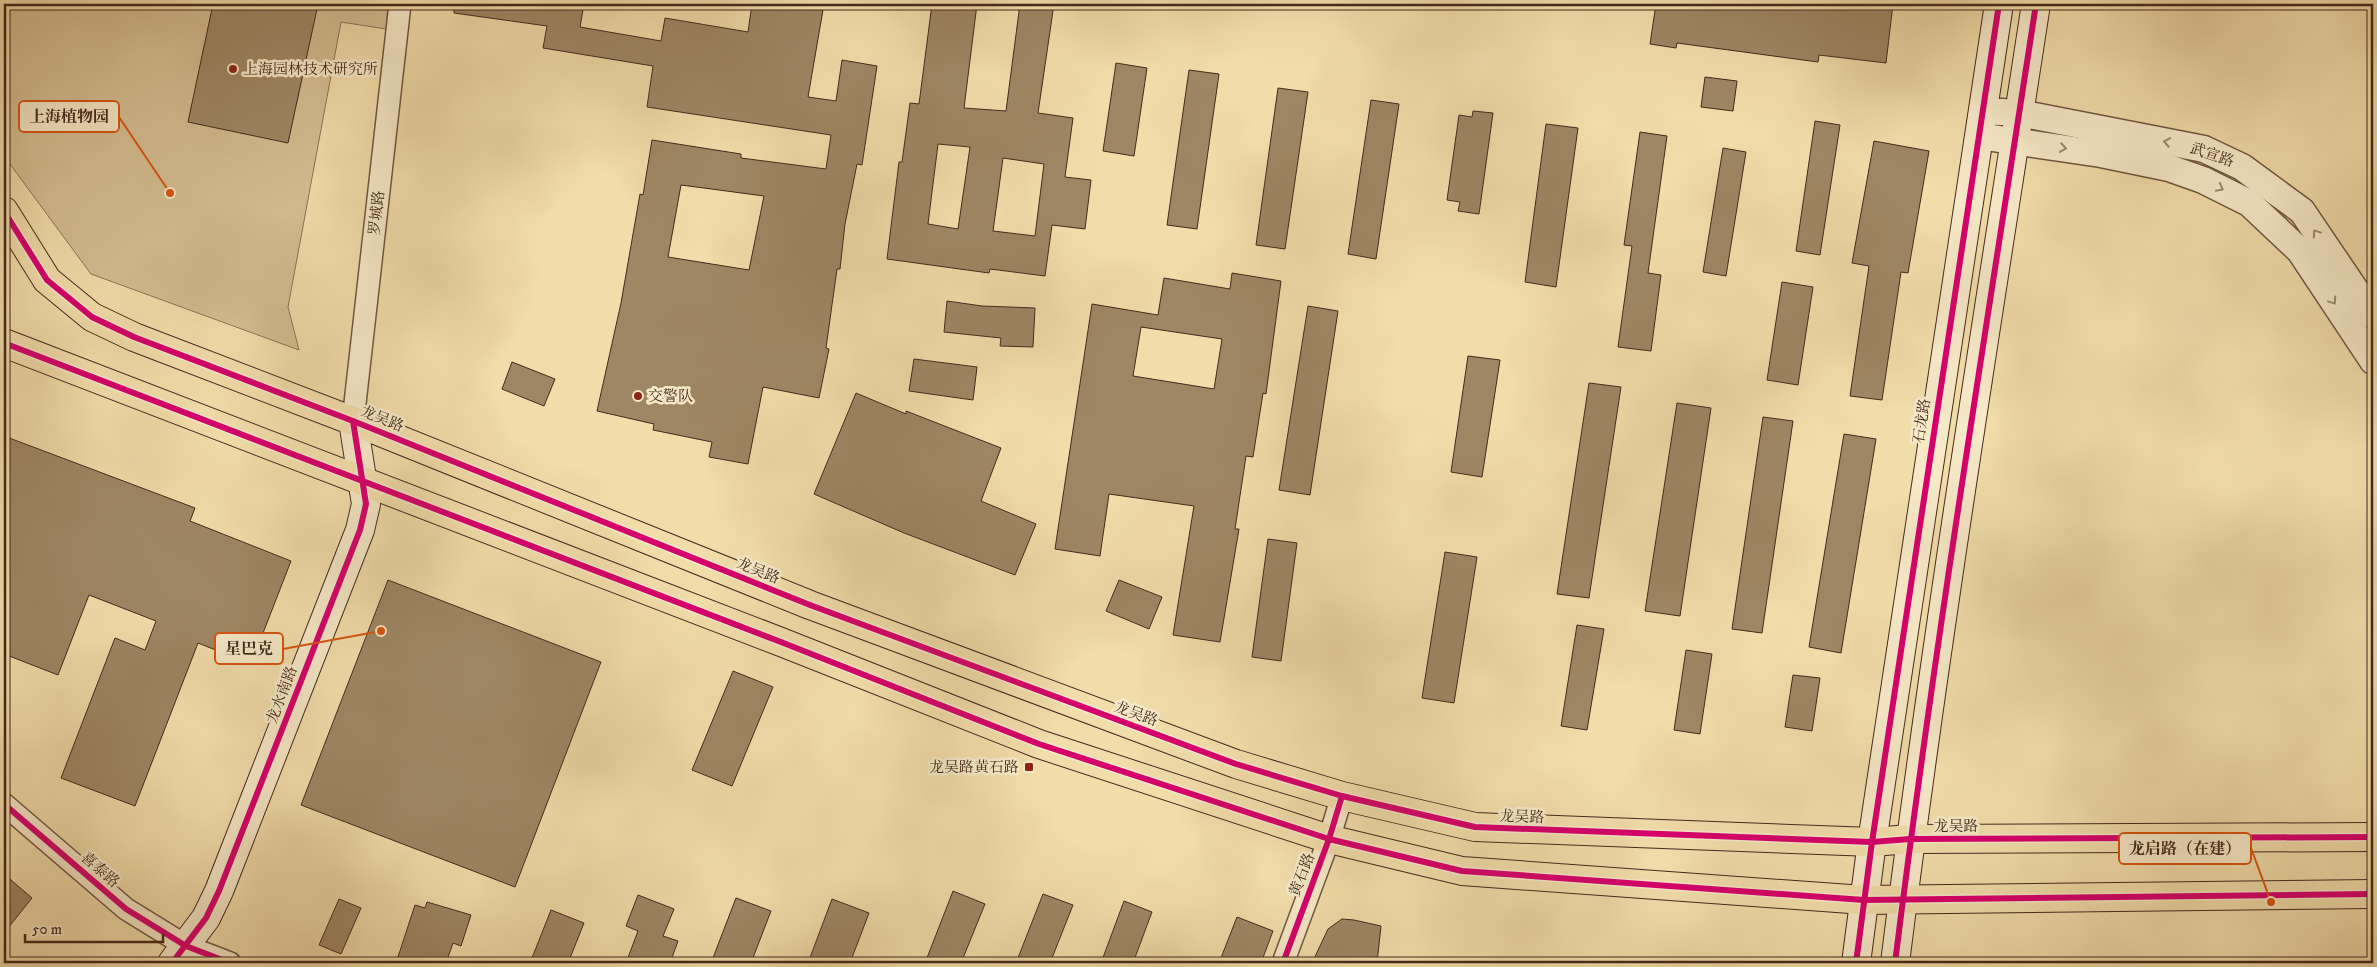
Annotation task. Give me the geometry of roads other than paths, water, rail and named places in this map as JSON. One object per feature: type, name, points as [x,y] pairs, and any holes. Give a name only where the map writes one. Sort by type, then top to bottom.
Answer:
[{"type":"main road","name":"石龙路","points":[[1856,963],[1872,842],[2000,4]]},
{"type":"main road","points":[[1895,963],[1910,839],[1964,465],[2036,4]]},
{"type":"main road","name":"龙吴路","points":[[4,211],[47,280],[92,317],[134,338],[353,421],[872,629],[1236,764],[1342,796],[1475,828],[1872,842],[1910,839],[2373,837]]},
{"type":"main road","points":[[4,343],[363,483],[781,642],[1039,744],[1329,839],[1462,871],[1864,900],[2373,894]]},
{"type":"main road","name":"龙水南路","points":[[179,955],[206,918],[219,891],[360,530],[366,504],[353,421]]},
{"type":"street","name":"罗城路","points":[[353,421],[400,4]]},
{"type":"street","name":"武宣路","points":[[1981,123],[2019,113],[2204,150],[2242,166],[2302,211],[2373,316]]},
{"type":"street","points":[[1981,123],[2015,140],[2169,168],[2203,180],[2248,203],[2300,251],[2373,360]]},
{"type":"street","name":"黄石路","points":[[1283,963],[1329,839],[1342,796]]},
{"type":"street","name":"喜泰路","points":[[4,804],[179,955],[230,963]]},
{"type":"place","name":"上海园林技术研究所","points":[[233,69]]},
{"type":"place","name":"上海植物园","points":[[170,193]]},
{"type":"place","name":"交警队","points":[[638,396]]},
{"type":"place","name":"星巴克","points":[[381,631]]},
{"type":"place","name":"龙吴路黄石路","points":[[1029,767]]},
{"type":"place","name":"龙启路（在建）","points":[[2271,902]]}]
